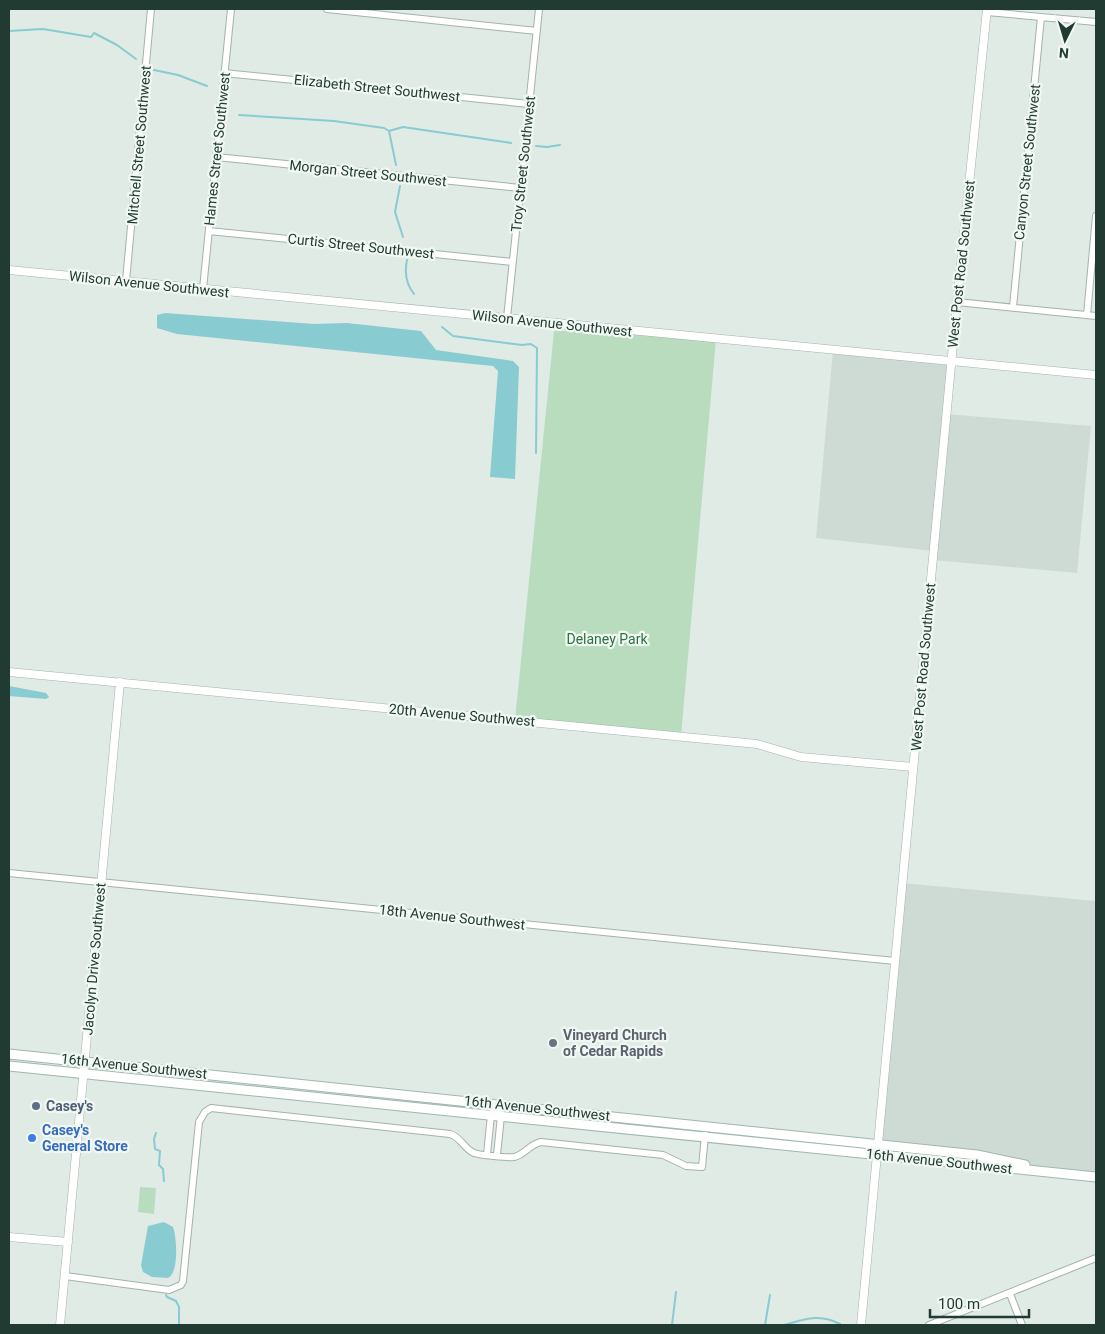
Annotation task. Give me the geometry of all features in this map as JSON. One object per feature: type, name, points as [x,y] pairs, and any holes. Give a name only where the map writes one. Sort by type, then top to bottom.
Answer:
[{"type":"main road","name":"16th Avenue Southwest","points":[[9,1054],[977,1154],[1063,1173]]},
{"type":"main road","name":"16th Avenue Southwest","points":[[9,1066],[704,1138],[1096,1176]]},
{"type":"street","name":"Mitchell Street Southwest","points":[[126,281],[152,9]]},
{"type":"street","name":"Hames Street Southwest","points":[[204,289],[231,9]]},
{"type":"street","points":[[327,9],[537,31]]},
{"type":"street","name":"Troy Street Southwest","points":[[507,318],[539,9]]},
{"type":"street","points":[[987,10],[1096,22]]},
{"type":"street","name":"West Post Road Southwest","points":[[861,1325],[951,362],[987,10]]},
{"type":"street","name":"Canyon Street Southwest","points":[[1013,307],[1042,17]]},
{"type":"street","name":"Elizabeth Street Southwest","points":[[224,73],[529,104]]},
{"type":"street","name":"Morgan Street Southwest","points":[[216,157],[520,188]]},
{"type":"street","points":[[1088,315],[1096,216]]},
{"type":"street","name":"Curtis Street Southwest","points":[[209,231],[513,262]]},
{"type":"street","name":"Wilson Avenue Southwest","points":[[9,270],[1096,375]]},
{"type":"street","points":[[957,302],[1096,316]]},
{"type":"street","name":"20th Avenue Southwest","points":[[9,672],[757,744],[801,757],[913,767]]},
{"type":"street","name":"Jacolyn Drive Southwest","points":[[60,1325],[120,682]]},
{"type":"street","name":"18th Avenue Southwest","points":[[9,873],[895,962]]},
{"type":"street","points":[[487,1154],[491,1116],[497,1104]]},
{"type":"street","points":[[497,1104],[501,1116],[497,1155]]},
{"type":"street","points":[[64,1276],[169,1290],[181,1285],[183,1281],[199,1122],[205,1112],[211,1108],[450,1134],[456,1136],[468,1149],[475,1153],[514,1157],[534,1143],[540,1142],[664,1155],[686,1166],[702,1167],[706,1126]]},
{"type":"street","points":[[9,1237],[68,1242]]},
{"type":"street","points":[[932,1325],[1096,1258]]},
{"type":"street","points":[[1010,1294],[1022,1325]]},
{"type":"shaded area","points":[[833,350],[951,362],[947,414],[1091,426],[1077,573],[933,560],[933,551],[816,538]]},
{"type":"shaded area","points":[[902,883],[1096,901],[1096,1177],[877,1155]]},
{"type":"green space","name":"Delaney Park","points":[[621,330],[716,339],[681,736],[515,720],[554,331]]},
{"type":"green space","points":[[140,1187],[156,1188],[154,1214],[138,1212]]},
{"type":"water","points":[[165,313],[314,324],[347,323],[421,331],[436,350],[513,361],[519,367],[515,479],[490,477],[498,371],[493,366],[177,334],[157,328],[157,315]]},
{"type":"water","points":[[9,686],[46,693],[49,697],[46,699],[9,696]]},
{"type":"water","points":[[164,1222],[173,1227],[176,1247],[174,1269],[172,1275],[168,1278],[152,1277],[143,1272],[141,1265],[148,1226]]},
{"type":"waterway","points":[[9,31],[43,29],[91,37],[94,33],[117,45],[136,59]]},
{"type":"waterway","points":[[154,70],[178,75],[207,86]]},
{"type":"waterway","points":[[239,115],[334,121],[384,128],[389,131],[396,165]]},
{"type":"waterway","points":[[389,131],[403,127],[511,143]]},
{"type":"waterway","points":[[536,146],[560,145]]},
{"type":"waterway","points":[[400,186],[395,212],[403,237]]},
{"type":"waterway","points":[[407,260],[406,278],[414,294]]},
{"type":"waterway","points":[[442,327],[453,336],[522,345],[531,344],[537,348],[536,453]]},
{"type":"waterway","points":[[156,1133],[154,1139],[155,1149],[160,1151],[159,1165],[163,1169],[164,1181]]},
{"type":"waterway","points":[[672,1325],[676,1292]]},
{"type":"waterway","points":[[166,1295],[176,1301],[179,1307],[179,1325]]},
{"type":"waterway","points":[[765,1325],[770,1295]]},
{"type":"waterway","points":[[784,1325],[812,1318],[826,1319],[840,1324]]},
{"type":"place","name":"Vineyard Church of Cedar Rapids","points":[[553,1043]]},
{"type":"place","name":"Casey's","points":[[36,1106]]},
{"type":"place","name":"Casey's General Store","points":[[32,1138]]}]
